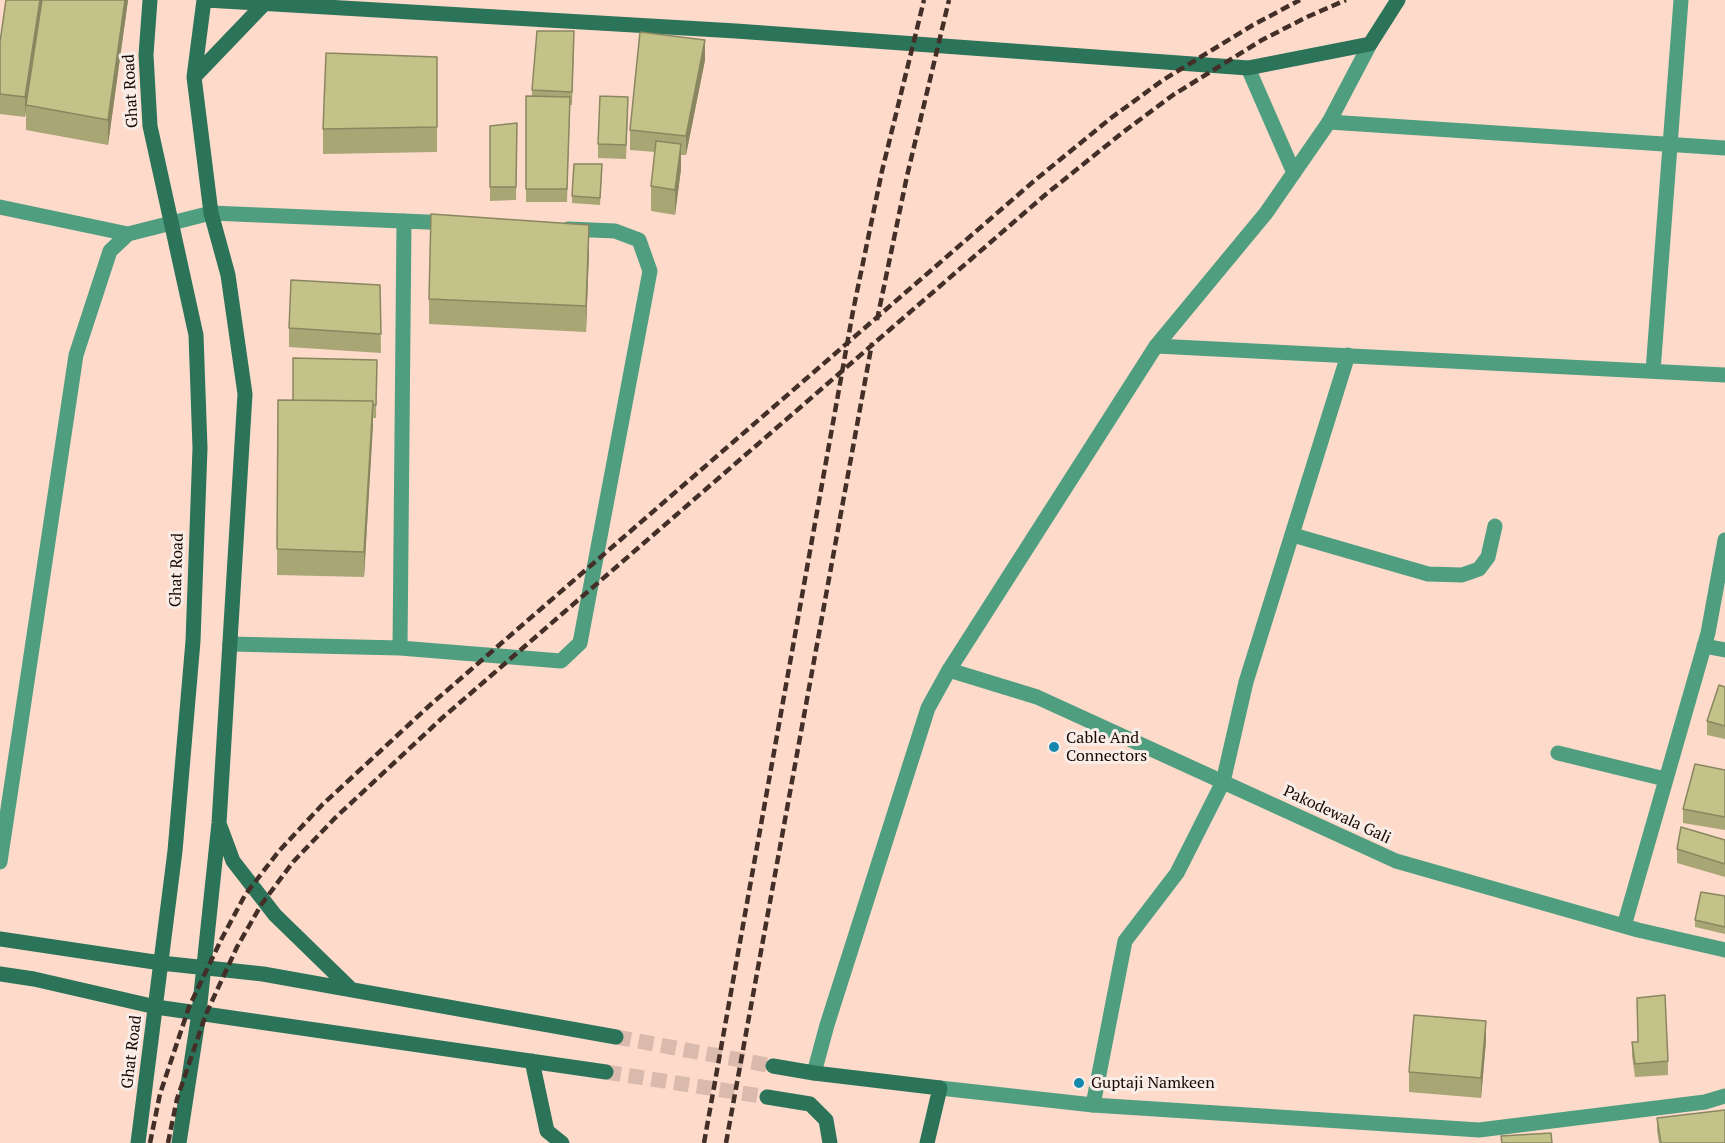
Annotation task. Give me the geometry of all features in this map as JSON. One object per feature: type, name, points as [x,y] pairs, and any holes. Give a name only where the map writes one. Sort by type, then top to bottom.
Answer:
[{"type":"main road","name":"Ghat Road","points":[[138,1143],[175,851],[193,641],[200,448],[196,336],[150,126],[146,55],[150,0]]},
{"type":"main road","points":[[179,1143],[199,1013],[219,823],[245,394],[228,275],[211,213],[194,77],[205,0],[736,31],[1248,68],[1370,44],[1398,0]]},
{"type":"main road","points":[[194,77],[264,4]]},
{"type":"main road","points":[[219,823],[233,861],[275,915],[351,989]]},
{"type":"main road","points":[[0,939],[161,963],[263,974],[616,1037]]},
{"type":"main road","points":[[0,974],[34,979],[156,1007],[606,1072]]},
{"type":"main road","points":[[532,1061],[547,1131],[562,1143]]},
{"type":"main road","points":[[773,1066],[939,1088],[927,1143]]},
{"type":"main road","points":[[767,1097],[810,1104],[826,1120],[830,1143]]},
{"type":"street","points":[[1653,371],[1681,0]]},
{"type":"street","points":[[814,1073],[827,1025],[928,708],[1156,346],[1266,213],[1329,122],[1370,44]]},
{"type":"street","points":[[1248,68],[1294,173]]},
{"type":"street","points":[[1329,122],[1725,148]]},
{"type":"street","points":[[0,207],[128,234],[211,213],[463,224]]},
{"type":"street","points":[[400,648],[405,221]]},
{"type":"street","points":[[230,644],[400,648],[561,661],[580,643],[650,271],[639,240],[615,231],[556,228]]},
{"type":"street","points":[[0,862],[76,355],[110,251],[128,234]]},
{"type":"street","points":[[1156,346],[1725,375]]},
{"type":"street","points":[[1093,1105],[1125,941],[1177,873],[1223,782],[1246,682],[1348,355]]},
{"type":"street","points":[[1293,535],[1428,574],[1462,575],[1479,569],[1488,557],[1495,526]]},
{"type":"street","points":[[1624,926],[1704,646],[1725,540]]},
{"type":"street","points":[[1704,646],[1725,650]]},
{"type":"street","name":"Pakodewala Gali","points":[[950,670],[1037,697],[1396,861],[1624,926],[1725,950]]},
{"type":"street","points":[[1558,753],[1665,778]]},
{"type":"street","points":[[939,1088],[1093,1105],[1479,1130],[1705,1102],[1725,1096]]},
{"type":"building","points":[[6,0],[40,0],[25,97],[0,94],[0,42]]},
{"type":"building","points":[[42,0],[125,0],[108,120],[26,105]]},
{"type":"building","points":[[537,31],[574,31],[572,92],[532,90]]},
{"type":"building","points":[[640,32],[705,40],[686,136],[630,130]]},
{"type":"building","points":[[326,53],[437,57],[437,127],[323,129]]},
{"type":"building","points":[[526,96],[570,97],[567,189],[526,189]]},
{"type":"building","points":[[600,96],[628,97],[626,145],[598,144]]},
{"type":"building","points":[[517,123],[516,187],[490,187],[490,126]]},
{"type":"building","points":[[656,141],[681,144],[675,190],[651,186]]},
{"type":"building","points":[[574,164],[602,164],[600,198],[572,196]]},
{"type":"building","points":[[431,214],[589,225],[586,306],[429,299]]},
{"type":"building","points":[[291,280],[380,285],[381,334],[289,328]]},
{"type":"building","points":[[293,358],[377,360],[376,405],[373,405],[373,401],[293,400]]},
{"type":"building","points":[[278,400],[373,401],[364,552],[277,549]]},
{"type":"building","points":[[1719,685],[1725,687],[1725,726],[1707,721]]},
{"type":"building","points":[[1695,764],[1725,770],[1725,817],[1683,809]]},
{"type":"building","points":[[1681,827],[1725,840],[1725,864],[1677,849]]},
{"type":"building","points":[[1701,892],[1725,896],[1725,927],[1695,920]]},
{"type":"building","points":[[1665,995],[1668,1061],[1635,1064],[1632,1042],[1638,1042],[1637,998]]},
{"type":"building","points":[[1414,1015],[1486,1021],[1481,1078],[1409,1072]]},
{"type":"building","points":[[1725,1110],[1725,1143],[1661,1143],[1657,1118]]},
{"type":"building","points":[[1551,1133],[1552,1143],[1502,1143],[1501,1136]]},
{"type":"tunnel","points":[[616,1037],[773,1066]]},
{"type":"tunnel","points":[[606,1072],[767,1097]]},
{"type":"railway","points":[[704,1143],[853,311],[882,171],[924,0]]},
{"type":"railway","points":[[877,320],[907,176],[949,0]]},
{"type":"railway","points":[[150,1143],[160,1094],[189,1007],[221,940],[245,895],[279,851],[322,805],[429,706],[1034,181],[1111,118],[1163,80],[1253,25],[1300,0]]},
{"type":"railway","points":[[168,1143],[177,1099],[206,1014],[237,947],[261,905],[293,862],[335,818],[441,719],[1045,195],[1173,95],[1262,40],[1346,0]]},
{"type":"railway","points":[[726,1143],[872,343]]},
{"type":"place","name":"Cable And Connectors","points":[[1054,747]]},
{"type":"place","name":"Guptaji Namkeen","points":[[1079,1083]]}]
